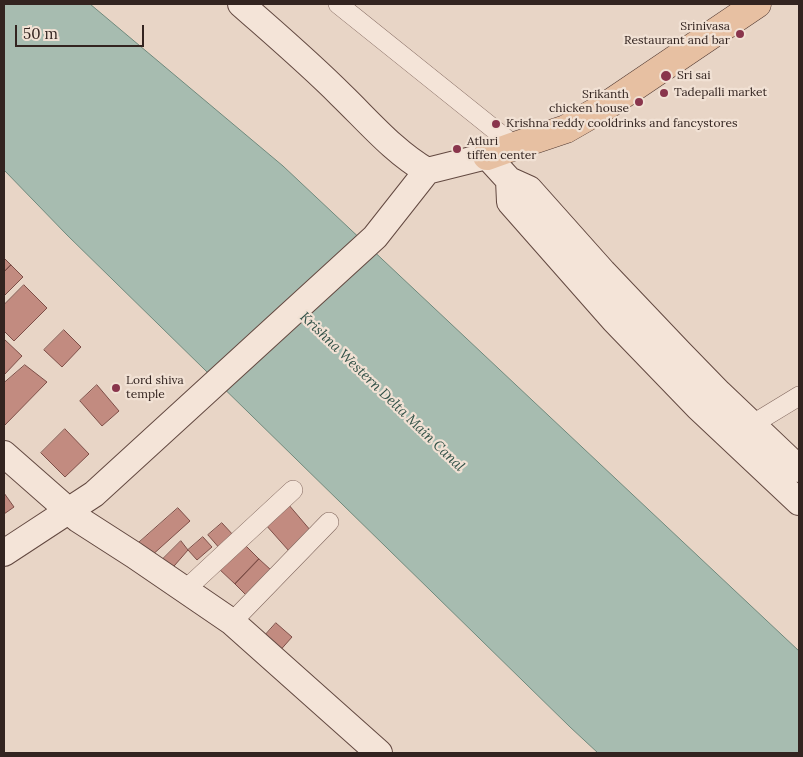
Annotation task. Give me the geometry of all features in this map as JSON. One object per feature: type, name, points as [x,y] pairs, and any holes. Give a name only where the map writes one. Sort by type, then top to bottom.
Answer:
[{"type":"main road","points":[[241,4],[310,65],[413,163],[427,171]]},
{"type":"main road","points":[[551,134],[559,121],[733,4]]},
{"type":"main road","points":[[4,571],[73,515],[191,404],[375,237],[427,171],[487,156],[566,130],[606,106],[757,4]]},
{"type":"main road","points":[[487,156],[509,180],[529,189],[603,272],[719,393],[799,469]]},
{"type":"main road","points":[[509,180],[510,202],[614,320],[698,407],[799,502]]},
{"type":"main road","points":[[4,454],[73,515],[232,622],[379,753]]},
{"type":"main road","points":[[4,553],[73,515]]},
{"type":"street","points":[[338,4],[515,146]]},
{"type":"street","points":[[753,424],[795,404]]},
{"type":"street","points":[[185,590],[293,490]]},
{"type":"street","points":[[232,622],[329,522]]},
{"type":"water","name":"Krishna Western Delta Main Canal","points":[[4,4],[90,4],[283,166],[799,651],[799,753],[598,753],[570,727],[67,235],[4,170]]},
{"type":"building","points":[[4,258],[11,265],[4,272]]},
{"type":"building","points":[[11,265],[23,277],[4,296],[4,272]]},
{"type":"building","points":[[24,285],[47,308],[14,341],[4,331],[4,305]]},
{"type":"building","points":[[64,330],[81,347],[62,367],[44,350]]},
{"type":"building","points":[[4,339],[22,356],[4,375]]},
{"type":"building","points":[[25,365],[47,382],[4,426],[4,383]]},
{"type":"building","points":[[97,385],[119,411],[102,426],[80,401]]},
{"type":"building","points":[[65,429],[89,454],[65,477],[41,453]]},
{"type":"building","points":[[4,493],[14,507],[4,514]]},
{"type":"building","points":[[288,504],[311,531],[289,551],[265,524]]},
{"type":"building","points":[[178,508],[190,521],[150,557],[134,547]]},
{"type":"building","points":[[222,523],[235,537],[221,550],[208,535]]},
{"type":"building","points":[[203,537],[212,547],[197,560],[188,550]]},
{"type":"building","points":[[181,541],[188,550],[168,573],[158,564]]},
{"type":"building","points":[[243,543],[259,559],[235,584],[218,568]]},
{"type":"building","points":[[259,559],[271,570],[246,595],[235,584]]},
{"type":"building","points":[[276,623],[292,637],[277,654],[261,640]]},
{"type":"place","name":"Srinivasa Restaurant and bar","points":[[740,34]]},
{"type":"place","name":"Sri sai","points":[[666,76]]},
{"type":"place","name":"Tadepalli market","points":[[664,93]]},
{"type":"place","name":"Srikanth chicken house","points":[[639,102]]},
{"type":"place","name":"Krishna reddy cooldrinks and fancystores","points":[[496,124]]},
{"type":"place","name":"Atluri tiffen center","points":[[457,149]]},
{"type":"place","name":"Lord shiva temple","points":[[116,388]]}]
